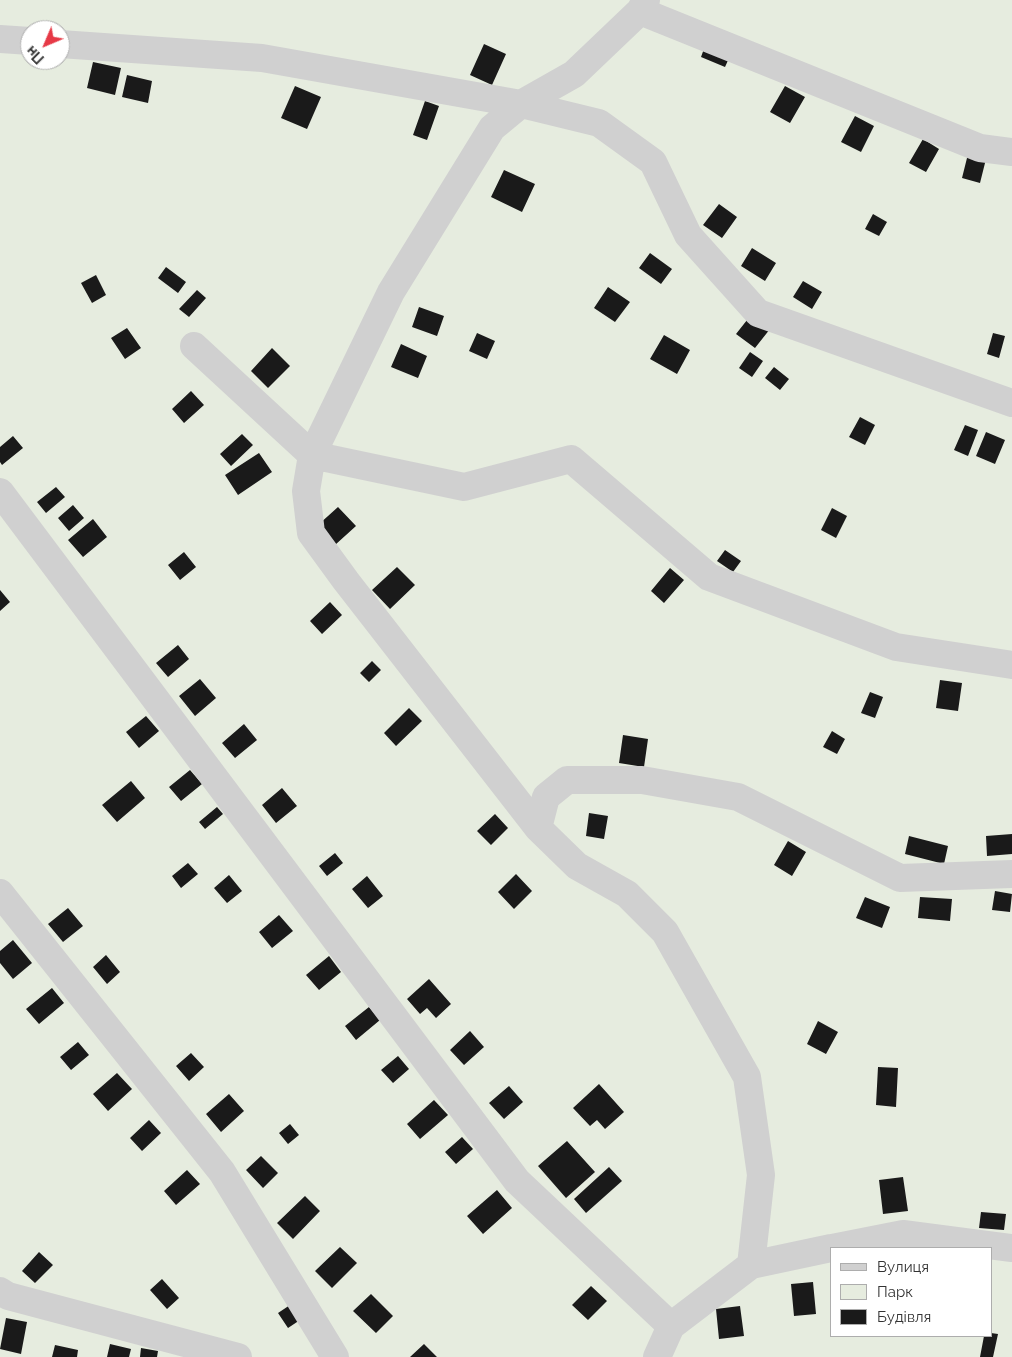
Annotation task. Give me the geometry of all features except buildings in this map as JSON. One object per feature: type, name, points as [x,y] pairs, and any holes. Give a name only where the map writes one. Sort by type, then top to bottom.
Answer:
[{"type":"lane","points":[[751,1265],[761,1175],[747,1077],[665,932],[627,894],[577,866],[538,828],[346,582],[311,533],[306,491],[312,455],[390,292],[492,128],[522,104],[574,74],[643,6],[980,148],[1012,152]]},
{"type":"lane","points":[[0,39],[20,41]]},
{"type":"lane","points":[[70,45],[262,58],[522,104],[598,123],[653,162],[688,235],[758,313],[1012,403]]},
{"type":"lane","points":[[194,346],[312,455],[464,487],[571,459],[709,577],[896,647],[1012,665]]},
{"type":"lane","points":[[0,492],[517,1181],[671,1326]]},
{"type":"lane","points":[[538,828],[546,797],[566,780],[642,780],[738,798],[900,878],[1012,874]]},
{"type":"lane","points":[[0,893],[222,1172],[335,1357]]},
{"type":"lane","points":[[836,1247],[903,1234],[1012,1248]]},
{"type":"lane","points":[[657,1357],[671,1326],[751,1265],[830,1248]]},
{"type":"lane","points":[[0,1291],[8,1296],[238,1357]]},
{"type":"green space","points":[[0,0],[1012,0],[1012,1357],[0,1357]]}]
